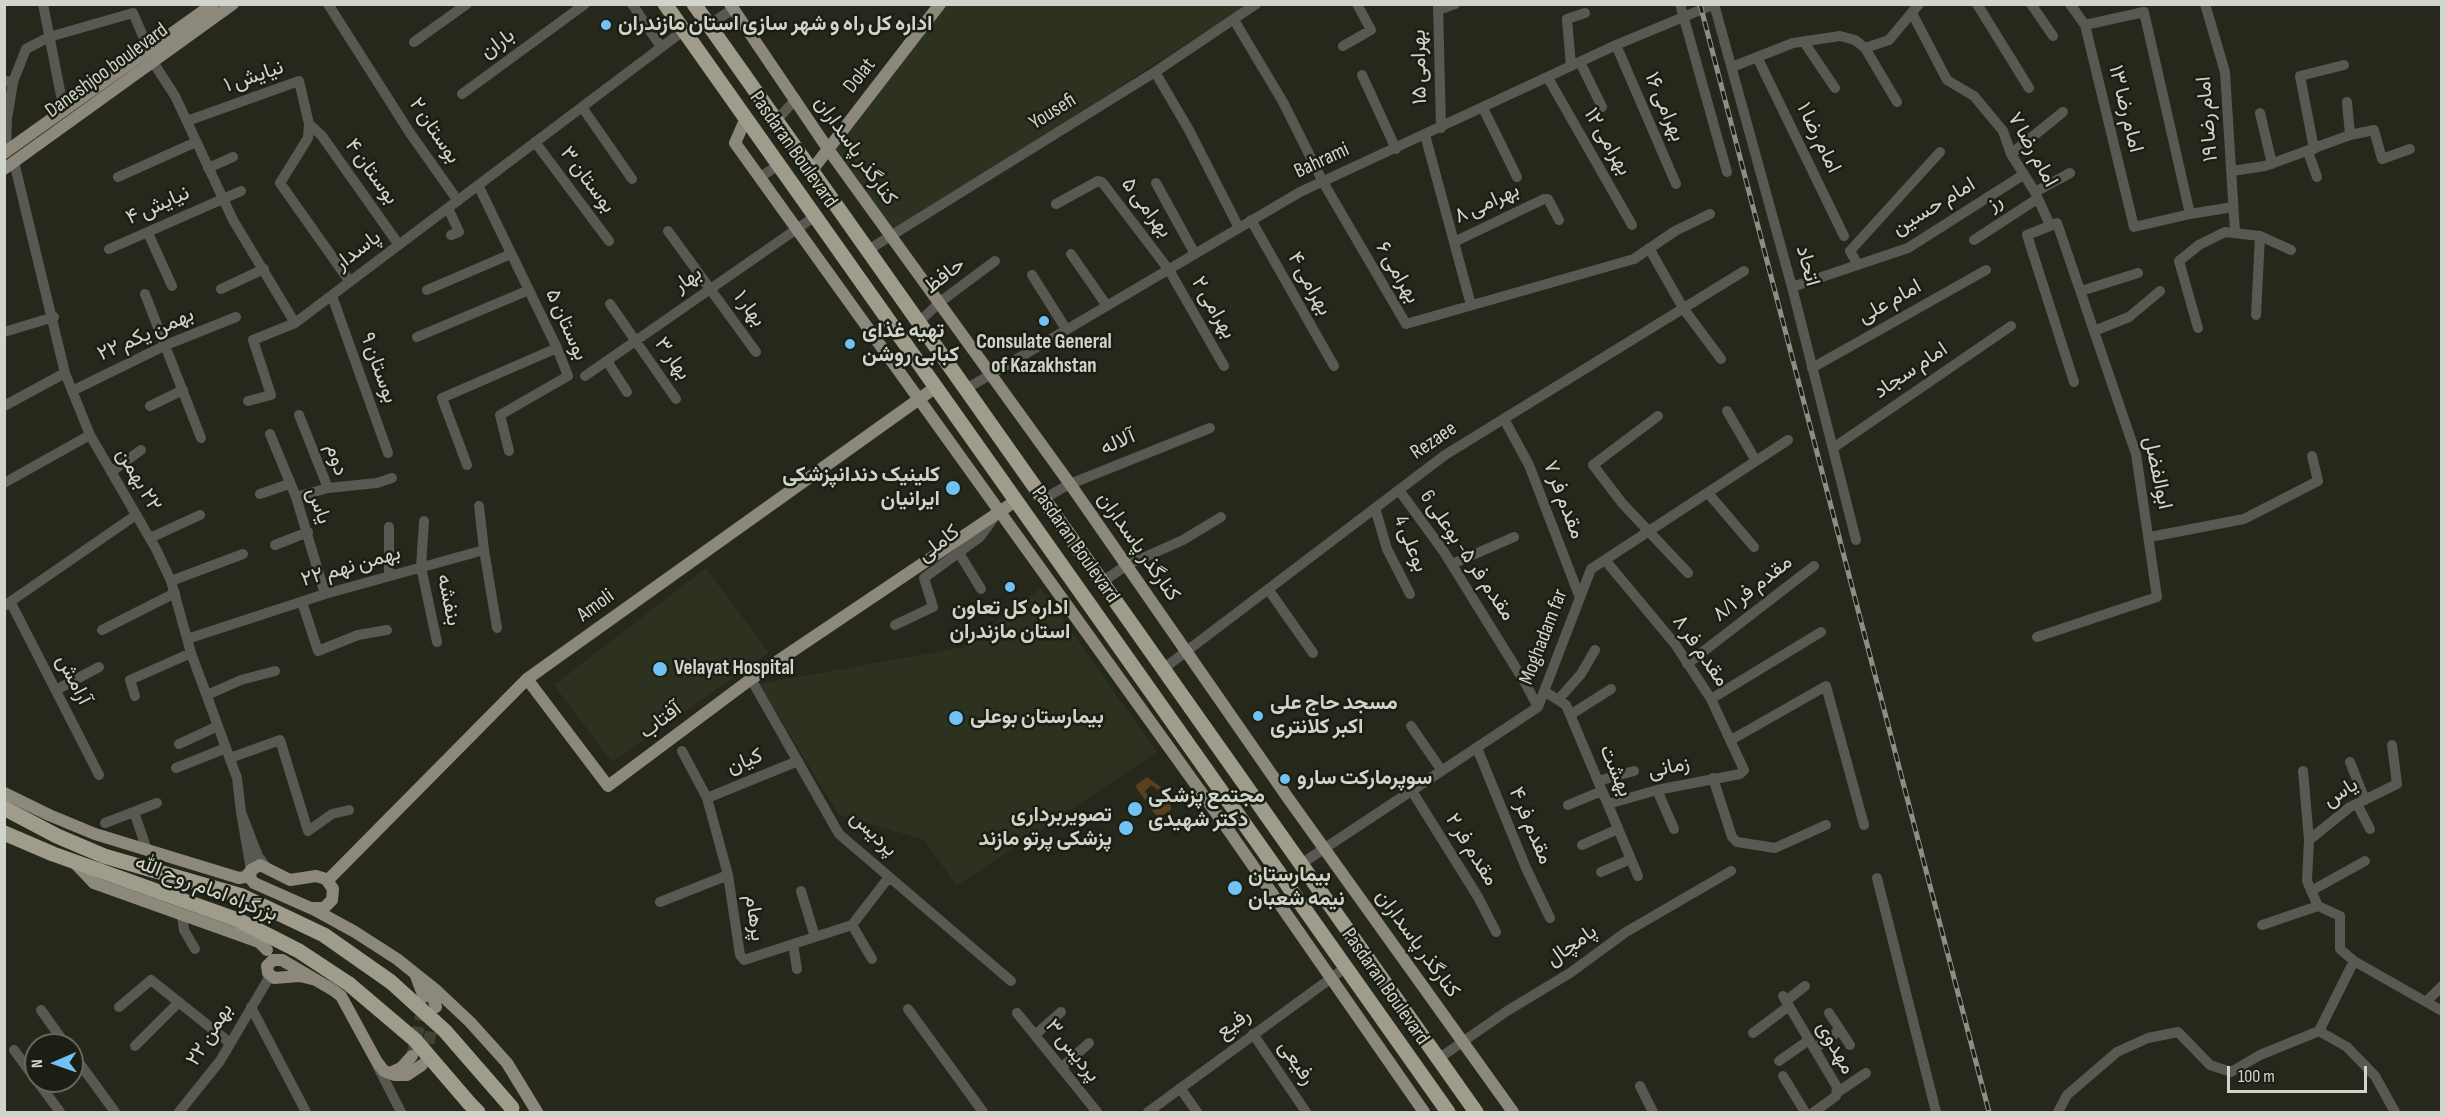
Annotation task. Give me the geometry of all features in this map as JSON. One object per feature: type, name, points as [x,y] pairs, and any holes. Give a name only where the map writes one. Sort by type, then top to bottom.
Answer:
[{"type":"highway","name":"Pasdaran Boulevard","points":[[664,4],[746,118],[777,166],[1017,500],[1448,1113]]},
{"type":"highway","name":"Pasdaran Boulevard","points":[[694,4],[1476,1113]]},
{"type":"highway","points":[[4,808],[87,849],[134,866],[242,896],[324,935],[373,968],[423,1009],[464,1051],[514,1110]]},
{"type":"highway","name":"بزرگراه امام روح الله","points":[[4,832],[74,862],[247,924],[299,951],[349,984],[414,1040],[473,1108]]},
{"type":"main road","name":"Daneshjoo boulevard","points":[[7,159],[151,56],[213,4]]},
{"type":"main road","name":"Daneshjoo boulevard","points":[[7,159],[64,111],[233,4]]},
{"type":"main road","name":"Dolat","points":[[812,171],[939,4]]},
{"type":"main road","name":"کنارگذر پاسداران","points":[[732,7],[828,149],[1070,484],[1324,849],[1513,1113]]},
{"type":"main road","points":[[746,118],[735,143],[1224,825],[1424,1113]]},
{"type":"main road","name":"Amoli","points":[[311,908],[327,906],[331,886],[527,679],[936,387]]},
{"type":"main road","name":"آفتاب","points":[[527,679],[608,786],[751,679],[1017,500]]},
{"type":"main road","points":[[4,793],[70,824],[147,850],[246,873],[255,884],[311,908],[352,930],[412,970],[470,1022],[507,1063],[537,1113]]},
{"type":"main road","points":[[74,862],[94,883],[259,942],[267,950]]},
{"type":"main road","points":[[246,873],[256,865],[266,867],[277,876],[290,880],[318,876],[331,886],[338,914],[352,930]]},
{"type":"main road","points":[[247,924],[259,935],[267,950],[269,971],[277,979],[303,976],[316,980]]},
{"type":"main road","points":[[269,971],[271,961],[279,959],[316,980],[346,1002],[376,1061],[389,1073],[407,1075],[422,1065]]},
{"type":"main road","points":[[412,970],[421,984],[424,997]]},
{"type":"main road","points":[[425,981],[433,993],[436,1007]]},
{"type":"main road","points":[[389,1073],[403,1067],[412,1056]]},
{"type":"street","points":[[43,4],[64,111]]},
{"type":"street","name":"بوستان ۲","points":[[328,4],[410,133],[458,201]]},
{"type":"street","points":[[414,42],[467,4]]},
{"type":"street","name":"باران","points":[[462,94],[585,4]]},
{"type":"street","points":[[632,4],[661,47]]},
{"type":"street","name":"Yousefi","points":[[868,250],[1155,72],[1256,4]]},
{"type":"street","points":[[1343,46],[1371,30],[1357,4]]},
{"type":"street","points":[[1438,7],[1455,4]]},
{"type":"street","points":[[1680,4],[1727,172]]},
{"type":"street","points":[[1977,4],[2029,88]]},
{"type":"street","points":[[2031,4],[2053,36]]},
{"type":"street","name":"امام رضا ۱۳","points":[[2070,4],[2085,25],[2134,227],[2190,214]]},
{"type":"street","name":"امام رضا ۱۹","points":[[2205,4],[2225,72],[2235,232]]},
{"type":"street","name":"Bahrami","points":[[966,390],[1251,220],[1323,182],[1616,45],[1714,5]]},
{"type":"street","name":"اتحاد","points":[[1714,5],[1792,287],[1856,540]]},
{"type":"street","points":[[709,25],[732,7]]},
{"type":"street","name":"بهرامی ۱۵","points":[[1438,7],[1441,128]]},
{"type":"street","points":[[1865,48],[1888,40],[1915,9]]},
{"type":"street","name":"امام رضا ۷","points":[[1915,9],[1947,81],[1974,96],[2003,131],[2011,154],[2054,224]]},
{"type":"street","points":[[2085,25],[2144,12],[2190,214],[2233,207]]},
{"type":"street","name":"٢٢ بهمن","points":[[151,56],[133,13],[49,37],[26,49],[9,82],[7,159],[54,317],[65,373],[90,435],[150,538],[171,581],[191,653],[237,778],[241,812]]},
{"type":"street","points":[[1585,13],[1567,19],[1576,64],[1602,107]]},
{"type":"street","points":[[1234,20],[1283,102],[1323,182]]},
{"type":"street","name":"پاسدار","points":[[248,401],[271,395],[253,340],[295,323],[683,31]]},
{"type":"street","points":[[1732,67],[1804,42],[1840,36],[1855,40],[1865,48],[1897,102]]},
{"type":"street","points":[[1804,42],[1835,87]]},
{"type":"street","name":"بهرامی ۱۶","points":[[1616,45],[1676,184]]},
{"type":"street","points":[[151,56],[175,96],[233,220],[295,323]]},
{"type":"street","name":"امام رضا ۱","points":[[1757,57],[1844,236]]},
{"type":"street","points":[[2316,177],[2300,76],[2344,65]]},
{"type":"street","points":[[1155,72],[1200,151],[1239,228]]},
{"type":"street","points":[[1362,75],[1396,149]]},
{"type":"street","name":"بهرامی ۱۲","points":[[1548,78],[1632,225]]},
{"type":"street","name":"نیایش ۱","points":[[186,121],[299,81],[309,124]]},
{"type":"street","points":[[776,121],[795,100]]},
{"type":"street","points":[[2347,102],[2350,135]]},
{"type":"street","points":[[582,107],[632,179]]},
{"type":"street","points":[[1483,108],[1517,177]]},
{"type":"street","points":[[2011,154],[2063,112]]},
{"type":"street","points":[[2260,113],[2272,164]]},
{"type":"street","points":[[309,124],[308,138],[280,183],[351,282]]},
{"type":"street","name":"بوستان ۴","points":[[309,124],[322,136],[399,245]]},
{"type":"street","points":[[2232,171],[2272,164],[2350,135],[2374,130],[2382,159],[2410,149]]},
{"type":"street","name":"بهرامی ۸","points":[[1425,135],[1471,305]]},
{"type":"street","points":[[118,177],[196,141]]},
{"type":"street","name":"بوستان ۳","points":[[535,142],[609,241]]},
{"type":"street","points":[[1857,265],[1850,251],[1940,152]]},
{"type":"street","points":[[208,168],[234,157]]},
{"type":"street","points":[[759,178],[777,166]]},
{"type":"street","name":"رز","points":[[1974,240],[2070,173]]},
{"type":"street","name":"امام حسین","points":[[1792,287],[1908,248],[2023,175]]},
{"type":"street","name":"بهرامی ۵","points":[[1056,204],[1101,181],[1169,270]]},
{"type":"street","name":"بهرامی ۶","points":[[1323,182],[1406,324],[1471,305]]},
{"type":"street","points":[[1155,183],[1195,254]]},
{"type":"street","name":"بوستان ۵","points":[[478,185],[557,348],[568,376],[500,415],[509,451]]},
{"type":"street","name":"نیایش ۴","points":[[109,249],[241,191]]},
{"type":"street","name":"بهرامی ۸","points":[[1454,242],[1544,199],[1548,199],[1559,220]]},
{"type":"street","points":[[448,208],[459,232],[451,235]]},
{"type":"street","points":[[1471,305],[1634,259],[1675,231],[1710,214]]},
{"type":"street","name":"بهار","points":[[585,376],[814,217]]},
{"type":"street","name":"بهرامی ۴","points":[[1251,220],[1334,366]]},
{"type":"street","points":[[2054,224],[2026,235],[2074,382]]},
{"type":"street","name":"ابوالفضل","points":[[2054,224],[2080,291],[2136,454],[2150,537],[2244,519],[2318,481],[2312,456]]},
{"type":"street","name":"بهار ۱","points":[[668,231],[756,352]]},
{"type":"street","points":[[2198,328],[2179,261],[2199,245],[2225,232],[2260,236],[2291,250]]},
{"type":"street","points":[[148,233],[172,286]]},
{"type":"street","points":[[2256,315],[2260,236]]},
{"type":"street","points":[[1649,248],[1683,308],[1721,359]]},
{"type":"street","points":[[427,290],[511,254]]},
{"type":"street","points":[[1071,254],[1107,306]]},
{"type":"street","name":"حافظ","points":[[919,322],[940,302],[995,261]]},
{"type":"street","points":[[221,289],[264,269]]},
{"type":"street","name":"بهرامی ۲","points":[[1169,270],[1224,366]]},
{"type":"street","name":"امام علی","points":[[1812,368],[1986,270]]},
{"type":"street","name":"Rezaee","points":[[1163,669],[1445,455],[1744,271]]},
{"type":"street","points":[[2080,291],[2138,273]]},
{"type":"street","points":[[1032,275],[1066,329]]},
{"type":"street","points":[[417,337],[529,290]]},
{"type":"street","points":[[2094,331],[2129,317],[2160,291]]},
{"type":"street","points":[[145,294],[201,438]]},
{"type":"street","name":"بوستان ۹","points":[[332,296],[388,453]]},
{"type":"street","name":"بهار ۳","points":[[610,304],[676,399]]},
{"type":"street","points":[[4,332],[54,317]]},
{"type":"street","name":"۲۲ بهمن یکم","points":[[72,391],[166,345],[236,317]]},
{"type":"street","name":"امام سجاد","points":[[1833,448],[2011,326]]},
{"type":"street","points":[[467,465],[442,398],[557,348]]},
{"type":"street","points":[[607,361],[627,392]]},
{"type":"street","points":[[4,405],[65,373]]},
{"type":"street","points":[[150,406],[183,390]]},
{"type":"street","points":[[1727,411],[1756,461]]},
{"type":"street","name":"دوم","points":[[296,497],[328,488],[299,415]]},
{"type":"street","points":[[1658,416],[1593,465],[1622,503],[1688,573]]},
{"type":"street","name":"مقدم فر ۷","points":[[1504,419],[1529,465],[1580,598]]},
{"type":"street","name":"آلاله","points":[[1043,499],[1070,484],[1210,428]]},
{"type":"street","name":"یاس","points":[[270,434],[296,497],[325,594]]},
{"type":"street","points":[[4,483],[90,435]]},
{"type":"street","name":"Moghadam far","points":[[1301,864],[1538,707],[1591,569],[1788,440]]},
{"type":"street","points":[[111,472],[141,450]]},
{"type":"street","points":[[328,488],[377,483],[392,478]]},
{"type":"street","points":[[260,494],[289,484]]},
{"type":"street","name":"مقدم فر ۵- بوعلی 6","points":[[1399,490],[1452,564],[1538,707]]},
{"type":"street","points":[[1708,493],[1754,547]]},
{"type":"street","points":[[478,506],[497,628]]},
{"type":"street","name":"بوعلی 4","points":[[1375,508],[1387,549],[1410,594]]},
{"type":"street","name":"کاملی","points":[[896,625],[933,607],[924,578],[981,537],[998,512]]},
{"type":"street","points":[[8,604],[136,515]]},
{"type":"street","points":[[150,538],[200,515]]},
{"type":"street","points":[[1102,582],[1127,565],[1183,540],[1221,517]]},
{"type":"street","name":"بنفشه","points":[[424,521],[421,567],[437,642]]},
{"type":"street","points":[[389,527],[389,576]]},
{"type":"street","points":[[275,544],[308,532]]},
{"type":"street","points":[[1452,564],[1514,537]]},
{"type":"street","points":[[2037,637],[2157,597],[2150,537]]},
{"type":"street","name":"۲۲ بهمن نهم","points":[[187,639],[325,594],[484,550]]},
{"type":"street","points":[[959,553],[981,589]]},
{"type":"street","points":[[171,581],[243,554]]},
{"type":"street","name":"مقدم فر ۸","points":[[1605,560],[1674,644],[1711,699],[1743,770],[1740,774]]},
{"type":"street","name":"مقدم فر ۸/۱","points":[[1687,664],[1814,566]]},
{"type":"street","points":[[1268,589],[1313,653]]},
{"type":"street","points":[[102,630],[175,594]]},
{"type":"street","points":[[302,602],[318,651],[358,635],[387,630]]},
{"type":"street","name":"آرامش","points":[[8,604],[56,690],[99,775]]},
{"type":"street","points":[[1711,699],[1821,632]]},
{"type":"street","points":[[1558,700],[1581,674],[1595,650]]},
{"type":"street","points":[[135,696],[130,680],[191,653]]},
{"type":"street","points":[[56,690],[99,667]]},
{"type":"street","points":[[207,695],[241,680],[275,671]]},
{"type":"street","name":"پردیس","points":[[751,679],[839,834],[1011,981]]},
{"type":"street","points":[[1731,740],[1826,686],[1864,825]]},
{"type":"street","points":[[1570,715],[1611,689]]},
{"type":"street","name":"بهشت","points":[[1544,690],[1566,705],[1638,876]]},
{"type":"street","points":[[179,744],[218,726]]},
{"type":"street","points":[[1411,726],[1442,771]]},
{"type":"street","points":[[176,768],[280,740],[308,831],[332,814],[348,810]]},
{"type":"street","name":"یاس","points":[[2309,840],[2361,802],[2397,784],[2392,746]]},
{"type":"street","name":"مقدم فر ۴","points":[[1477,748],[1526,868],[1550,918]]},
{"type":"street","name":"پرهام","points":[[682,751],[707,798],[728,875],[740,955],[744,960],[852,925]]},
{"type":"street","name":"کیان","points":[[707,798],[798,761]]},
{"type":"street","points":[[2350,762],[2370,829]]},
{"type":"street","points":[[1568,806],[1600,786],[1634,771]]},
{"type":"street","points":[[2303,771],[2309,840],[2307,881],[2318,906],[2340,916],[2340,949],[2354,961],[2442,1011]]},
{"type":"street","name":"زمانی","points":[[1608,804],[1657,790],[1740,774]]},
{"type":"street","points":[[1713,778],[1732,837],[1737,842],[1775,848],[1826,825]]},
{"type":"street","points":[[1657,790],[1674,829]]},
{"type":"street","name":"مقدم فر ۲","points":[[1412,791],[1478,897],[1496,932]]},
{"type":"street","points":[[105,823],[157,802]]},
{"type":"street","points":[[134,812],[147,850]]},
{"type":"street","points":[[241,812],[258,856],[266,867]]},
{"type":"street","points":[[241,812],[246,873]]},
{"type":"street","points":[[1582,845],[1618,829]]},
{"type":"street","points":[[1601,872],[1631,859]]},
{"type":"street","points":[[2311,891],[2365,861]]},
{"type":"street","name":"پامچال","points":[[1438,1059],[1569,973],[1626,932],[1731,871]]},
{"type":"street","points":[[660,902],[728,875]]},
{"type":"street","points":[[872,959],[852,925],[889,877]]},
{"type":"street","points":[[1877,878],[1936,1113]]},
{"type":"street","points":[[801,891],[815,937]]},
{"type":"street","points":[[2262,925],[2318,906]]},
{"type":"street","points":[[182,915],[184,930],[195,949]]},
{"type":"street","points":[[793,944],[798,969]]},
{"type":"street","points":[[2058,1113],[2067,1095],[2117,1052],[2148,1038],[2178,1032],[2211,1065],[2231,1072],[2260,1055],[2319,1030],[2328,1018],[2354,961]]},
{"type":"street","name":"رفیع","points":[[1148,1113],[1345,968]]},
{"type":"street","name":"۲۲ بهمن","points":[[181,1112],[230,1043],[269,971]]},
{"type":"street","points":[[119,1007],[151,980],[230,1043]]},
{"type":"street","points":[[1752,1032],[1805,986]]},
{"type":"street","points":[[2426,1002],[2442,986]]},
{"type":"street","name":"مهدوی","points":[[1786,1001],[1837,1087],[1838,1092],[1814,1113]]},
{"type":"street","points":[[135,1046],[179,1002]]},
{"type":"street","points":[[251,1006],[306,1113]]},
{"type":"street","points":[[908,1009],[983,1113]]},
{"type":"street","points":[[41,1010],[57,1033]]},
{"type":"street","points":[[1035,1035],[1062,1012]]},
{"type":"street","name":"پردیس ۳","points":[[1017,1013],[1097,1113]]},
{"type":"street","points":[[1829,1013],[1850,1045]]},
{"type":"street","points":[[1779,1061],[1840,1030]]},
{"type":"street","points":[[2319,1030],[2347,1047],[2375,1076],[2396,1113]]},
{"type":"street","name":"رفیعی","points":[[1253,1035],[1306,1113]]},
{"type":"street","points":[[1061,1068],[1089,1043]]},
{"type":"street","points":[[14,1050],[24,1063]]},
{"type":"street","points":[[376,1061],[401,1113]]},
{"type":"street","points":[[84,1070],[115,1113]]},
{"type":"street","points":[[1838,1092],[1866,1073]]},
{"type":"street","points":[[1783,1076],[1805,1113]]},
{"type":"street","points":[[1640,1086],[1653,1113]]},
{"type":"street","points":[[1180,1088],[1197,1113]]},
{"type":"street","points":[[46,1093],[60,1113]]},
{"type":"shaded area","points":[[936,5],[1246,5],[891,235],[828,149]]},
{"type":"shaded area","name":"Velayat Hospital","points":[[706,568],[769,653],[612,762],[554,685]]},
{"type":"shaded area","name":"بیمارستان بوعلی","points":[[1041,588],[1157,752],[957,886],[924,840],[839,815],[759,684],[963,647]]},
{"type":"shaded area","points":[[1147,777],[1161,787],[1158,790],[1151,785],[1145,791],[1149,797],[1145,800],[1135,786]]},
{"type":"shaded area","points":[[1166,792],[1170,798],[1171,810],[1158,818],[1148,805],[1152,802],[1157,808],[1165,803],[1162,795]]},
{"type":"tunnel","points":[[412,1056],[424,1004]]},
{"type":"tunnel","points":[[425,1061],[436,1007]]},
{"type":"railway","points":[[1700,4],[1989,1112]]},
{"type":"place","name":"اداره کل راه و شهر سازی استان مازندران","points":[[606,25]]},
{"type":"place","name":"Consulate General of Kazakhstan","points":[[1044,321]]},
{"type":"place","name":"تهیه غذای کبابی روشن","points":[[850,344]]},
{"type":"place","name":"کلینیک دندانپزشکی ایرانیان","points":[[953,488]]},
{"type":"place","name":"اداره کل تعاون استان مازندران","points":[[1010,587]]},
{"type":"place","name":"Velayat Hospital","points":[[660,669]]},
{"type":"place","name":"مسجد حاج علی اکبر کلانتری","points":[[1258,716]]},
{"type":"place","name":"بیمارستان بوعلی","points":[[956,718]]},
{"type":"place","name":"سوپرمارکت سارو","points":[[1285,779]]},
{"type":"place","name":"مجتمع پزشکی دکتر شهیدی","points":[[1135,809]]},
{"type":"place","name":"تصویربرداری پزشکی پرتو مازند","points":[[1126,828]]},
{"type":"place","name":"بیمارستان نیمه شعبان","points":[[1235,888]]}]
